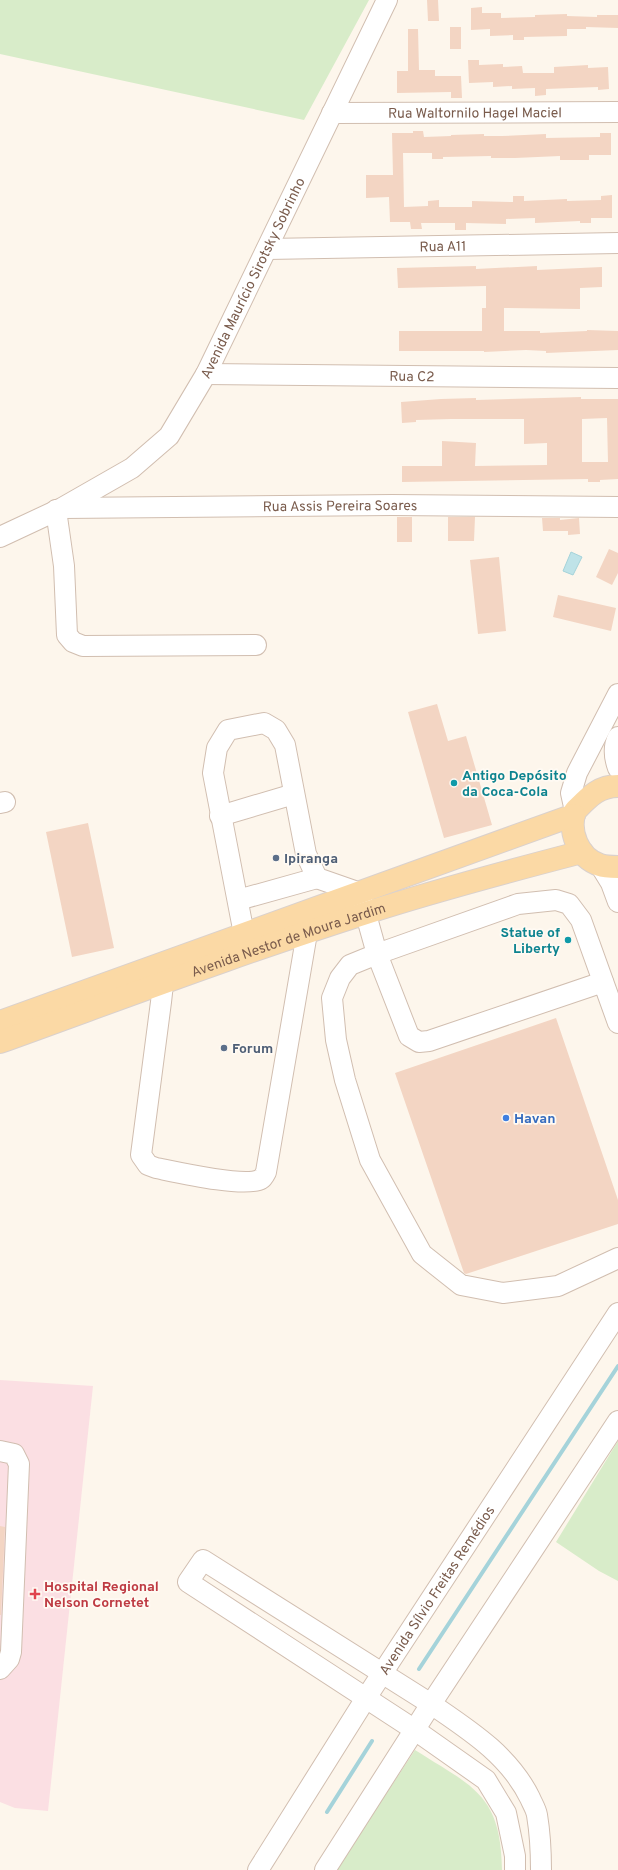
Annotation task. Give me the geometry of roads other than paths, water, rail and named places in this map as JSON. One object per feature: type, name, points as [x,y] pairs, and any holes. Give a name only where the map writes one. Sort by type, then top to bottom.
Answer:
[{"type":"main road","name":"Avenida Nestor de Moura Jardim","points":[[0,1042],[184,965],[362,903],[464,853],[574,813],[594,793],[602,788],[618,786]]},
{"type":"main road","points":[[574,813],[573,835],[582,852],[590,860],[609,866]]},
{"type":"main road","name":"Avenida Nestor de Moura Jardim","points":[[362,903],[477,879],[582,852]]},
{"type":"main road","name":"Avenida Nestor de Moura Jardim","points":[[0,1022],[161,974]]},
{"type":"street","name":"Avenida Maurício Sirotsky Sobrinho","points":[[0,537],[59,509],[132,468],[169,436],[206,374],[387,0]]},
{"type":"street","name":"Rua Waltornilo Hagel Maciel","points":[[332,113],[618,112]]},
{"type":"street","name":"Rua A11","points":[[267,249],[618,242]]},
{"type":"street","name":"Rua C2","points":[[206,374],[618,378]]},
{"type":"street","name":"Rua Assis Pereira Soares","points":[[59,509],[392,504],[618,507]]},
{"type":"street","points":[[59,509],[64,566],[67,635],[73,642],[83,646],[256,645]]},
{"type":"street","points":[[574,813],[571,793],[577,773],[618,694]]},
{"type":"street","points":[[247,943],[220,816],[213,773],[217,748],[228,730],[264,723],[276,730],[285,745],[306,854],[317,878],[362,903],[376,954],[409,1036],[419,1042],[429,1041],[603,982]]},
{"type":"street","points":[[618,737],[614,745],[614,756],[618,768]]},
{"type":"street","points":[[220,816],[294,794]]},
{"type":"street","points":[[609,866],[611,883],[618,902]]},
{"type":"street","points":[[238,900],[317,878]]},
{"type":"street","points":[[618,1023],[581,920],[569,904],[556,900],[518,904],[376,954],[350,965],[340,978],[332,998],[336,1040],[345,1080],[370,1160],[422,1254],[461,1285],[503,1293],[558,1286],[618,1258]]},
{"type":"street","points":[[161,974],[141,1155],[148,1165],[156,1168],[221,1180],[251,1182],[262,1179],[266,1172],[306,923]]},
{"type":"street","name":"Avenida Sílvio Freitas Remédios","points":[[258,1870],[366,1698],[618,1313]]},
{"type":"street","points":[[325,1870],[414,1730],[618,1421]]},
{"type":"street","points":[[0,1451],[14,1454],[19,1464],[11,1652],[9,1660],[0,1669]]},
{"type":"street","points":[[516,1870],[515,1856],[506,1813],[486,1780],[366,1698],[188,1582],[203,1560],[431,1704],[468,1729],[501,1756],[521,1781],[537,1813],[541,1870]]},
{"type":"water","points":[[571,552],[582,557],[573,575],[563,571]]},
{"type":"waterway","points":[[419,1669],[618,1366]]},
{"type":"waterway","points":[[327,1812],[372,1741]]},
{"type":"place","name":"Antigo Depósito da Coca-Cola","points":[[454,783]]},
{"type":"place","name":"Ipiranga","points":[[276,858]]},
{"type":"place","name":"Statue of Liberty","points":[[568,940]]},
{"type":"place","name":"Forum","points":[[224,1048]]},
{"type":"place","name":"Havan","points":[[506,1118]]},
{"type":"place","name":"Hospital Regional Nelson Cornetet","points":[[35,1594]]}]
